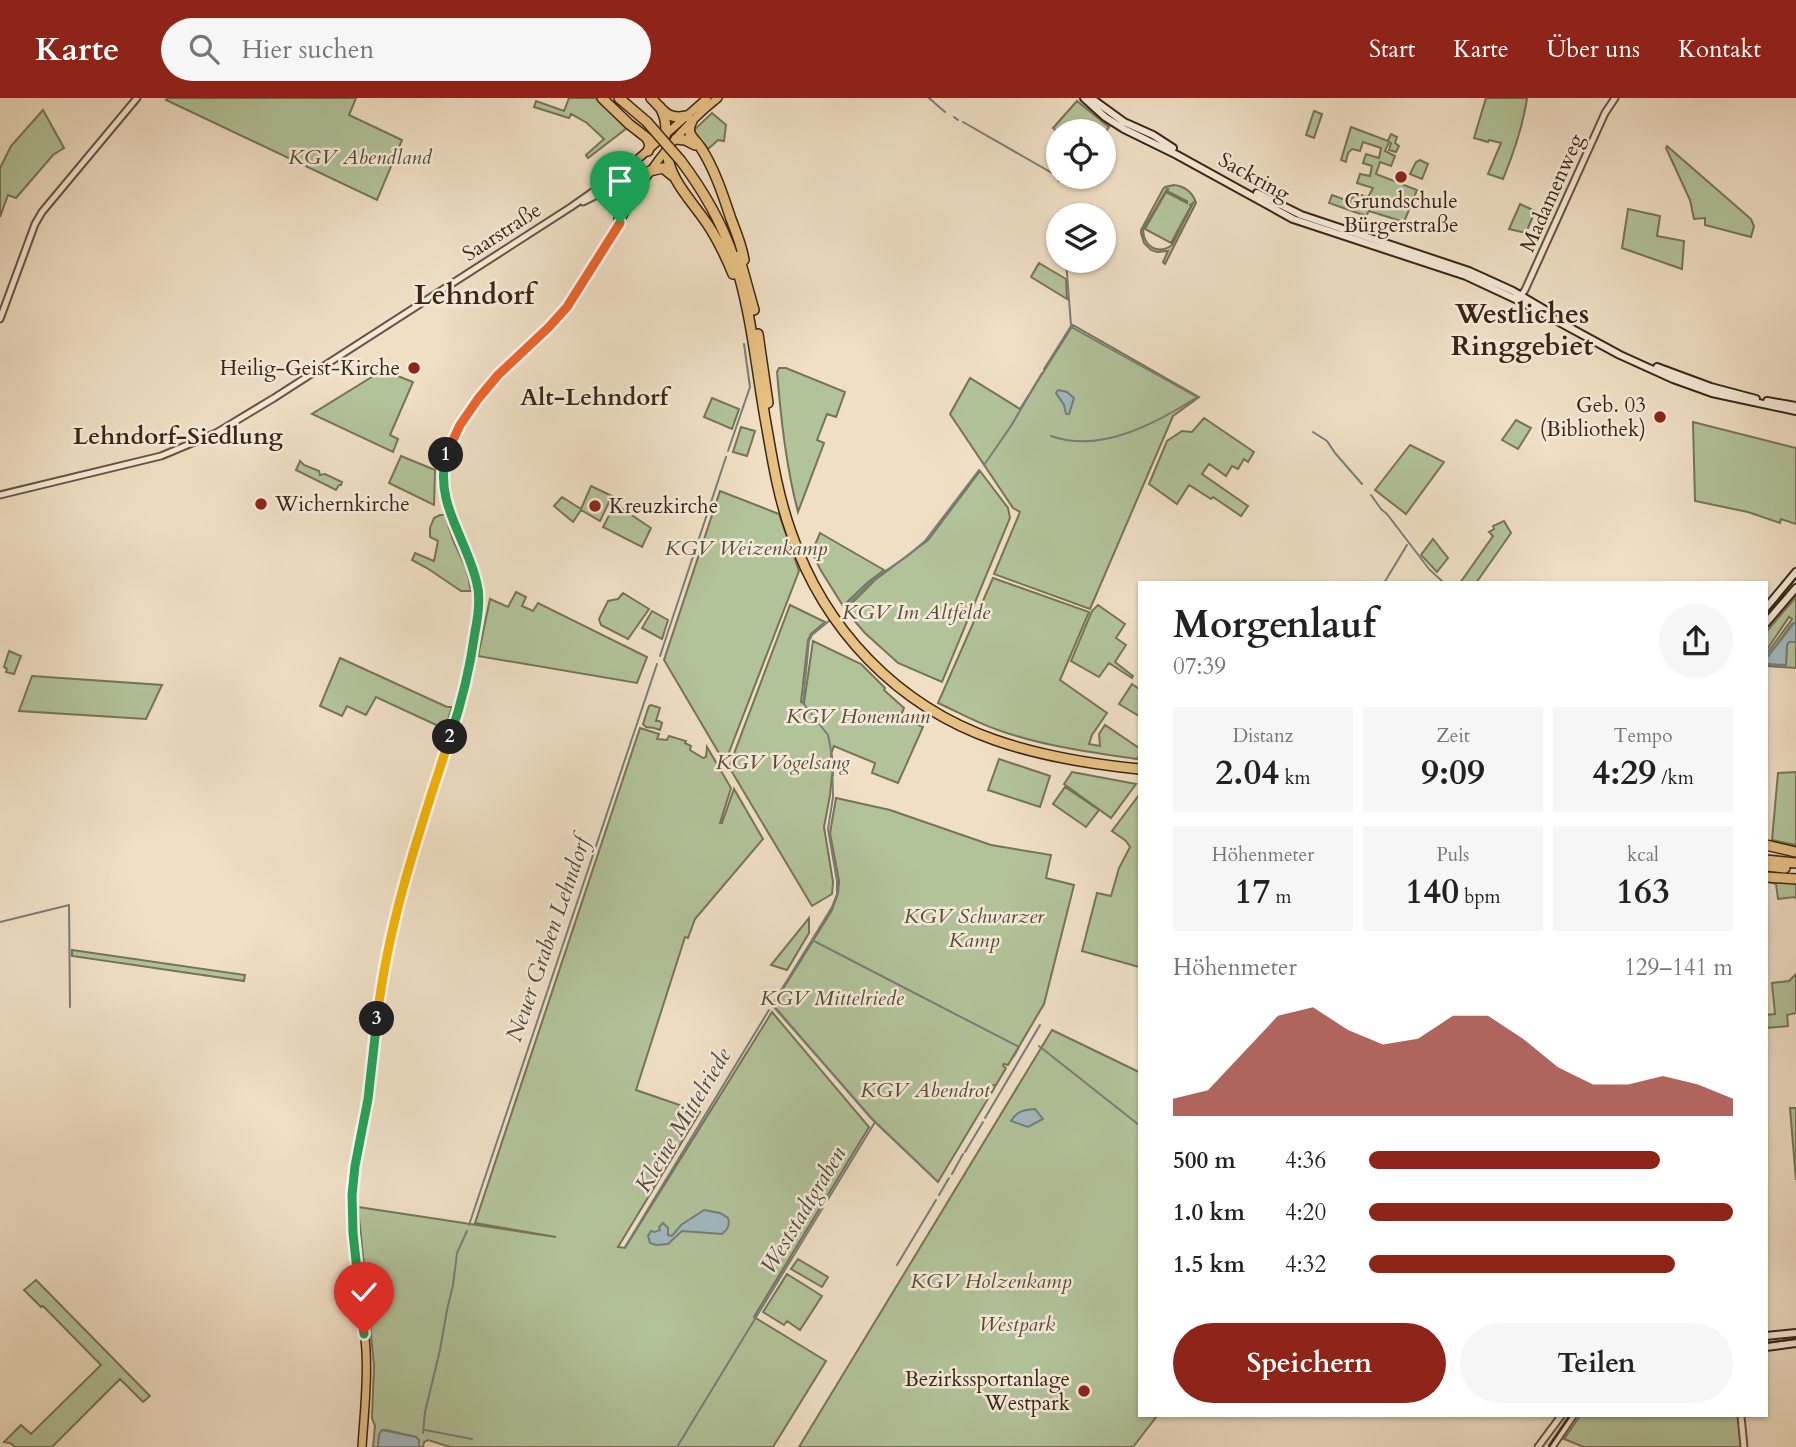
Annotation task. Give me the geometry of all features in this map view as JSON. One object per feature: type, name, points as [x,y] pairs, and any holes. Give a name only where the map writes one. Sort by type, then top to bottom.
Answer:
[{"type":"highway","points":[[602,98],[649,141],[649,150]]},
{"type":"highway","points":[[619,98],[649,120]]},
{"type":"highway","points":[[629,98],[683,158],[717,204],[729,230],[744,269],[755,318],[782,478],[797,532],[811,566],[834,607],[855,636],[885,668],[927,704]]},
{"type":"highway","points":[[651,98],[672,117],[689,120],[690,134],[704,153],[719,185],[744,258],[744,269]]},
{"type":"highway","points":[[660,107],[669,140],[667,158],[676,178],[722,248],[750,325]]},
{"type":"highway","points":[[636,130],[655,137],[689,142],[704,153]]},
{"type":"highway","points":[[683,158],[727,240],[739,274],[776,479],[789,527],[806,569],[829,611],[857,648],[887,678],[976,732],[1015,746],[1065,758],[1131,764]]},
{"type":"highway","points":[[648,175],[657,168],[663,168],[676,178]]},
{"type":"highway","points":[[1768,845],[1796,852]]},
{"type":"highway","points":[[1768,860],[1796,863]]},
{"type":"highway","points":[[1768,866],[1796,869]]},
{"type":"highway","points":[[1768,877],[1796,879]]},
{"type":"main road","points":[[362,1447],[366,1350],[351,1208],[353,1180],[368,1099],[389,939],[424,813],[460,707],[472,654],[478,609],[478,586],[445,497],[443,466],[452,440],[478,399],[576,295],[669,140],[707,98]]},
{"type":"main road","points":[[689,120],[718,98]]},
{"type":"main road","name":"Sackring","points":[[1084,98],[1119,126],[1258,198],[1284,215],[1422,258]]},
{"type":"main road","name":"Sackring","points":[[1091,98],[1126,123],[1285,208],[1422,258]]},
{"type":"main road","points":[[611,237],[618,221],[623,177],[631,165],[649,150],[669,140]]},
{"type":"main road","points":[[631,165],[638,163],[644,166],[648,175]]},
{"type":"main road","points":[[1422,258],[1519,298],[1620,355],[1720,395],[1796,408]]},
{"type":"main road","points":[[1768,606],[1796,572]]},
{"type":"main road","points":[[1768,621],[1796,588]]},
{"type":"main road","points":[[1768,1336],[1796,1333]]},
{"type":"main road","points":[[1768,1347],[1796,1343]]},
{"type":"street","points":[[0,319],[41,212],[136,98]]},
{"type":"street","name":"Madamenweg","points":[[1519,298],[1605,113],[1615,98]]},
{"type":"street","name":"Saarstraße","points":[[0,495],[103,471],[180,449],[231,425],[571,207],[631,165]]},
{"type":"street","name":"Saarstraße","points":[[571,207],[604,193],[636,187],[648,175]]},
{"type":"street","name":"Saarstraße","points":[[589,198],[593,191]]},
{"type":"street","points":[[1538,1447],[1560,1417]]},
{"type":"street","points":[[1552,1447],[1572,1417]]},
{"type":"street","points":[[1741,1417],[1744,1447]]},
{"type":"green space","name":"KGV Abendland","points":[[356,98],[349,115],[402,140],[377,200],[166,100]]},
{"type":"green space","points":[[569,98],[596,98],[627,128],[588,158],[586,155],[604,139],[587,123],[571,114],[569,118],[534,107],[536,101],[564,111]]},
{"type":"green space","points":[[1486,98],[1527,98],[1518,139],[1503,179],[1488,174],[1501,143],[1474,138]]},
{"type":"green space","points":[[1077,101],[1099,119],[1061,119]]},
{"type":"green space","points":[[43,110],[64,148],[53,155],[16,198],[8,195],[0,217],[0,168],[11,146]]},
{"type":"green space","points":[[1314,111],[1322,114],[1314,138],[1306,135]]},
{"type":"green space","points":[[712,113],[726,125],[724,141],[718,140],[708,149],[693,133]]},
{"type":"green space","points":[[1351,127],[1388,141],[1391,134],[1397,137],[1395,143],[1399,146],[1396,152],[1389,150],[1389,142],[1385,151],[1395,156],[1391,166],[1380,162],[1376,174],[1417,190],[1404,222],[1369,211],[1366,216],[1329,203],[1332,195],[1351,202],[1354,193],[1368,197],[1373,188],[1357,183],[1360,174],[1370,176],[1372,166],[1363,163],[1366,154],[1379,158],[1381,148],[1363,142],[1360,151],[1352,149],[1346,162],[1341,160]]},
{"type":"green space","points":[[1667,146],[1751,219],[1754,226],[1751,237],[1705,225],[1705,218],[1694,219],[1690,200]]},
{"type":"green space","points":[[1420,160],[1428,164],[1422,179],[1410,174]]},
{"type":"green space","points":[[1174,185],[1185,188],[1196,203],[1165,264],[1163,262],[1168,251],[1151,250],[1144,243],[1141,230],[1165,187]],"holes":[[[1167,189],[1167,191],[1187,203],[1166,192],[1145,229],[1171,243],[1193,203],[1172,245],[1157,249],[1146,241],[1143,230]]]},
{"type":"green space","points":[[1520,204],[1535,211],[1526,233],[1509,229]]},
{"type":"green space","points":[[1628,209],[1660,216],[1657,236],[1684,241],[1682,269],[1622,248]]},
{"type":"green space","points":[[1039,263],[1046,267],[1046,273],[1056,273],[1066,279],[1067,299],[1031,277]]},
{"type":"green space","points":[[1073,325],[1199,397],[1173,416],[1090,609],[994,574],[1020,512],[1013,508],[950,414],[970,378],[1020,409]]},
{"type":"green space","points":[[779,368],[786,368],[845,392],[836,417],[827,414],[817,440],[824,443],[798,512],[785,442],[777,372]]},
{"type":"green space","points":[[383,370],[413,382],[390,435],[398,439],[393,452],[312,414]]},
{"type":"green space","points":[[712,398],[739,409],[732,429],[704,417]]},
{"type":"green space","points":[[1204,418],[1254,452],[1248,462],[1244,459],[1238,469],[1232,466],[1226,476],[1209,464],[1202,474],[1248,506],[1241,516],[1189,485],[1177,504],[1149,484],[1167,441],[1182,431],[1192,432]]},
{"type":"green space","points":[[1516,420],[1531,428],[1518,449],[1502,440]]},
{"type":"green space","points":[[1693,422],[1796,448],[1796,524],[1781,519],[1780,523],[1748,512],[1695,501]]},
{"type":"green space","points":[[741,427],[755,431],[747,456],[733,452]]},
{"type":"green space","points":[[1410,445],[1444,462],[1406,514],[1375,490]]},
{"type":"green space","points":[[401,456],[435,470],[434,505],[389,483]]},
{"type":"green space","points":[[300,461],[319,471],[320,475],[325,474],[342,482],[341,485],[336,490],[296,470]]},
{"type":"green space","name":"KGV Im Altfelde","points":[[980,471],[1008,508],[1010,518],[942,682],[898,663],[865,633],[845,610],[875,580],[928,540]]},
{"type":"green space","points":[[591,486],[612,496],[600,521],[581,510],[573,522],[554,506],[562,497],[581,509]]},
{"type":"green space","name":"KGV Weizenkamp","points":[[720,491],[779,514],[799,571],[726,760],[723,760],[664,660]]},
{"type":"green space","points":[[615,504],[651,528],[642,547],[603,527]]},
{"type":"green space","points":[[445,515],[473,591],[461,591],[412,560],[415,553],[434,561],[438,541],[430,537],[430,528],[434,518]]},
{"type":"green space","points":[[1504,521],[1511,533],[1477,581],[1461,581],[1493,536],[1489,532],[1494,529],[1493,526]]},
{"type":"green space","points":[[820,533],[884,570],[843,606],[812,552]]},
{"type":"green space","points":[[1433,539],[1448,558],[1437,572],[1421,555]]},
{"type":"green space","points":[[993,578],[1089,612],[1060,680],[1107,713],[1089,744],[1100,746],[1099,734],[1105,725],[1138,747],[1138,758],[1067,748],[1015,736],[938,703]]},
{"type":"green space","points":[[516,592],[526,597],[522,606],[533,611],[538,603],[647,657],[637,683],[478,656],[490,599],[508,607]]},
{"type":"green space","points":[[623,593],[649,609],[628,639],[601,625],[599,619],[608,601],[618,599]]},
{"type":"green space","points":[[1796,597],[1796,623],[1792,624],[1768,656],[1768,652],[1792,619],[1789,617],[1768,648],[1768,630]]},
{"type":"green space","points":[[790,605],[825,622],[808,640],[801,702],[804,703],[813,641],[861,664],[904,708],[900,717],[923,727],[898,783],[872,773],[875,763],[834,746],[831,754],[833,775],[824,827],[833,882],[832,894],[812,906],[729,767]]},
{"type":"green space","points":[[1098,605],[1125,624],[1116,638],[1126,645],[1115,662],[1133,676],[1132,678],[1109,663],[1099,677],[1071,661],[1092,611]]},
{"type":"green space","points":[[652,611],[668,620],[662,639],[642,628]]},
{"type":"green space","points":[[1789,642],[1796,642],[1796,668],[1768,666],[1786,665]]},
{"type":"green space","points":[[9,651],[21,656],[14,674],[6,672],[4,667]]},
{"type":"green space","points":[[340,658],[452,707],[445,729],[376,697],[366,715],[347,706],[342,716],[320,706]]},
{"type":"green space","points":[[32,676],[162,685],[146,719],[19,711]]},
{"type":"green space","points":[[1132,684],[1138,688],[1138,715],[1119,704]]},
{"type":"green space","points":[[651,705],[660,708],[656,721],[662,723],[660,730],[643,724]]},
{"type":"green space","points":[[640,728],[659,734],[657,739],[667,740],[669,736],[686,741],[685,743],[691,746],[690,750],[703,758],[706,757],[707,747],[731,788],[720,823],[734,789],[763,839],[695,919],[688,938],[685,937],[636,1090],[700,1112],[618,1247],[625,1248],[772,1012],[869,1127],[754,1317],[826,1361],[773,1447],[450,1447],[428,1440],[423,1447],[419,1447],[416,1437],[382,1430],[378,1447],[373,1447],[374,1365],[358,1207],[556,1237],[475,1223]]},
{"type":"green space","points":[[999,759],[1050,776],[1040,807],[988,790]]},
{"type":"green space","points":[[1072,772],[1136,784],[1111,818],[1064,784]]},
{"type":"green space","points":[[1796,772],[1796,845],[1772,840],[1778,773]]},
{"type":"green space","points":[[1065,787],[1099,810],[1086,827],[1053,804]]},
{"type":"green space","points":[[1138,796],[1138,967],[1082,951],[1097,893],[1111,896],[1119,868],[1130,847],[1112,831]]},
{"type":"green space","points":[[836,798],[890,810],[991,845],[1051,855],[1046,878],[1074,885],[1044,1004],[1008,1065],[1004,1064],[1006,1068],[938,1182],[870,1117],[773,1005],[832,910],[838,893],[839,881],[830,833]]},
{"type":"green space","points":[[1768,881],[1796,882],[1796,899],[1778,899],[1776,884]]},
{"type":"green space","points":[[809,918],[809,933],[787,970],[771,965]]},
{"type":"green space","points":[[72,950],[245,975],[244,981],[72,956]]},
{"type":"green space","points":[[1796,974],[1796,1013],[1787,1015],[1788,1026],[1768,1028],[1768,1015],[1775,1014],[1772,983],[1789,981]]},
{"type":"green space","name":"Westpark","points":[[1052,1030],[1138,1072],[1138,1417],[1156,1417],[1133,1447],[799,1447]]},
{"type":"green space","points":[[1790,1108],[1796,1108],[1796,1180]]},
{"type":"green space","points":[[798,1259],[828,1277],[822,1287],[791,1269]]},
{"type":"green space","points":[[787,1274],[822,1296],[800,1330],[787,1321],[784,1325],[763,1312]]},
{"type":"green space","points":[[36,1280],[150,1396],[143,1402],[120,1379],[52,1447],[15,1447],[4,1442],[21,1425],[31,1434],[101,1365],[24,1290]]},
{"type":"green space","points":[[1579,1417],[1738,1417],[1741,1447],[1584,1447],[1564,1439]]},
{"type":"water","points":[[1058,390],[1067,392],[1074,398],[1069,414],[1066,414],[1056,393]]},
{"type":"water","points":[[1796,623],[1796,642],[1789,642],[1787,645],[1786,665],[1768,664],[1768,656]]},
{"type":"water","points":[[1035,1109],[1043,1119],[1028,1127],[1011,1121],[1021,1112]]},
{"type":"water","points":[[704,1210],[720,1213],[728,1218],[728,1227],[722,1234],[682,1231],[668,1244],[650,1243],[648,1236],[651,1231],[660,1230],[659,1227],[663,1223],[668,1228],[668,1235],[672,1236],[681,1225]]},
{"type":"water","points":[[382,1430],[416,1437],[419,1447],[378,1447]]},
{"type":"waterway","points":[[929,98],[945,112]]},
{"type":"waterway","points":[[954,117],[958,120]]},
{"type":"waterway","points":[[963,122],[1046,170]]},
{"type":"waterway","points":[[1067,273],[1071,325]]},
{"type":"waterway","name":"Kleine Mittelriede","points":[[1044,369],[1071,326]]},
{"type":"waterway","points":[[1051,436],[1070,441],[1089,441],[1127,433],[1164,417],[1197,397],[1071,326]]},
{"type":"waterway","name":"Neuer Graben Lehndorf","points":[[728,451],[750,387],[744,344]]},
{"type":"waterway","name":"Kleine Mittelriede","points":[[984,465],[1042,373]]},
{"type":"waterway","points":[[1313,432],[1327,441],[1362,484]]},
{"type":"waterway","name":"Neuer Graben Lehndorf","points":[[660,656],[726,457]]},
{"type":"waterway","name":"Kleine Mittelriede","points":[[845,607],[875,578],[925,541],[979,470]]},
{"type":"waterway","points":[[1371,495],[1429,569],[1442,581]]},
{"type":"waterway","points":[[1385,581],[1407,545]]},
{"type":"waterway","name":"Kleine Mittelriede","points":[[772,1005],[832,907],[837,894],[828,829],[833,797],[832,756],[828,735],[803,703],[809,641],[812,635],[829,621]]},
{"type":"waterway","name":"Neuer Graben Lehndorf","points":[[469,1225],[657,664]]},
{"type":"waterway","points":[[0,922],[69,905],[70,1007]]},
{"type":"waterway","points":[[812,940],[1019,1047],[1014,1056]]},
{"type":"waterway","name":"Weststadtgraben","points":[[677,1447],[875,1122],[772,1005]]},
{"type":"waterway","name":"Kleine Mittelriede","points":[[625,1247],[769,1010]]},
{"type":"waterway","points":[[985,1118],[1040,1025]]},
{"type":"waterway","points":[[1039,1046],[1138,1124]]},
{"type":"waterway","points":[[875,1122],[938,1182]]},
{"type":"waterway","points":[[965,1152],[983,1122]]},
{"type":"waterway","points":[[952,1174],[963,1154]]},
{"type":"waterway","points":[[939,1195],[949,1178]]},
{"type":"waterway","points":[[897,1265],[936,1200]]},
{"type":"waterway","name":"Neuer Graben Lehndorf","points":[[423,1433],[457,1253],[467,1231]]},
{"type":"waterway","points":[[425,1430],[472,1439]]},
{"type":"tram line","points":[[1768,612],[1796,578]]},
{"type":"tram line","points":[[1768,1343],[1796,1339]]},
{"type":"tram line","points":[[1549,1447],[1569,1417]]},
{"type":"place","name":"Grundschule Bürgerstraße","points":[[1401,177]]},
{"type":"place","name":"Heilig-Geist-Kirche","points":[[414,368]]},
{"type":"place","name":"Geb. 03 (Bibliothek)","points":[[1660,417]]},
{"type":"place","name":"Wichernkirche","points":[[261,504]]},
{"type":"place","name":"Kreuzkirche","points":[[595,506]]},
{"type":"place","name":"Bezirkssportanlage Westpark","points":[[1084,1391]]},
{"type":"district","name":"Lehndorf","points":[[474,295]]},
{"type":"district","name":"Westliches Ringgebiet","points":[[1522,330]]},
{"type":"district","name":"Alt-Lehndorf","points":[[594,397]]},
{"type":"district","name":"Lehndorf-Siedlung","points":[[178,436]]},
{"type":"route","points":[[364,1334],[351,1208],[355,1166],[368,1099],[384,965],[413,849],[469,674],[477,621],[478,586],[468,554],[448,510],[442,474],[445,457],[455,433],[478,399],[498,375],[560,315],[576,295],[620,223]]},
{"type":"park label","name":"KGV Honemann","points":[[858,716]]},
{"type":"park label","name":"KGV Vogelsang","points":[[783,762]]},
{"type":"park label","name":"KGV Schwarzer Kamp","points":[[974,928]]},
{"type":"park label","name":"KGV Mittelriede","points":[[832,998]]},
{"type":"park label","name":"KGV Abendrot","points":[[925,1090]]},
{"type":"park label","name":"KGV Holzenkamp","points":[[991,1281]]}]
